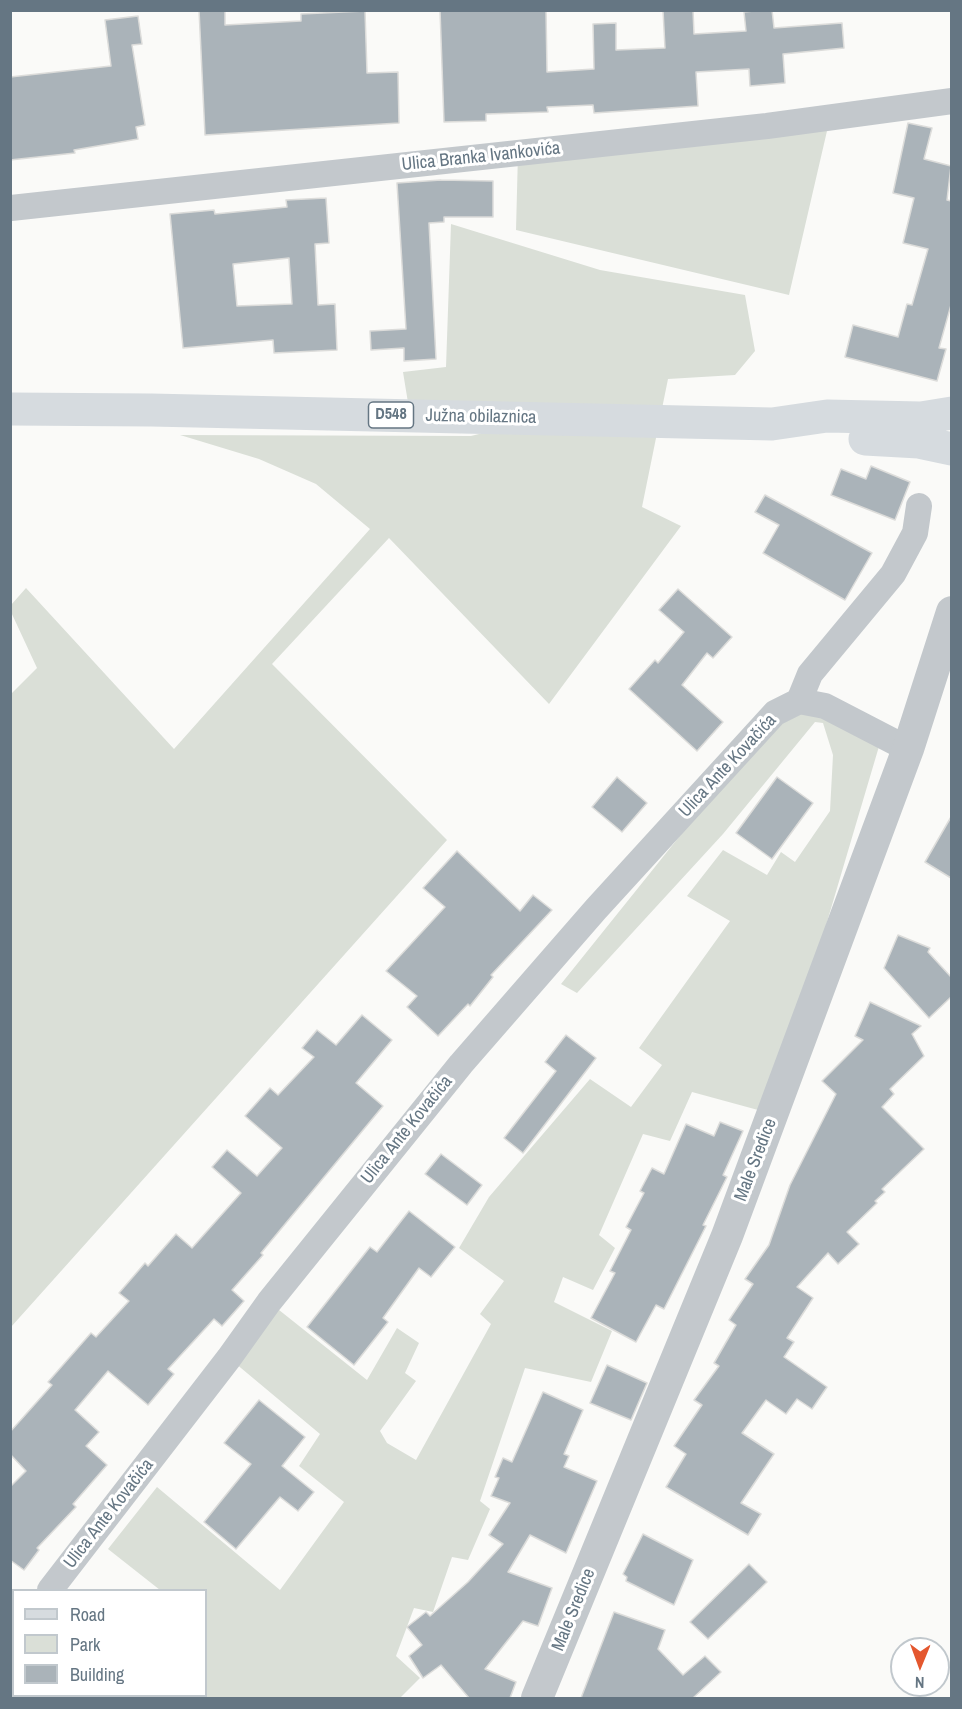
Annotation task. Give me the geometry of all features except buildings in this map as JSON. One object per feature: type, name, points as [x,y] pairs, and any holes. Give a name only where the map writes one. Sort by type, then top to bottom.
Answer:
[{"type":"main road","name":"Južna obilaznica","points":[[10,409],[772,424],[846,438],[919,442],[951,449]]},
{"type":"main road","name":"Južna obilaznica","points":[[772,424],[827,416],[921,418],[951,413]]},
{"type":"street","name":"Ulica Branka Ivankovića","points":[[11,208],[755,128],[951,101]]},
{"type":"street","points":[[908,749],[825,706],[799,701],[810,674],[893,574],[915,532],[919,507]]},
{"type":"street","name":"Male Sredice","points":[[537,1698],[727,1236],[908,749],[951,612]]},
{"type":"street","name":"Ulica Ante Kovačića","points":[[51,1589],[229,1358],[269,1302],[461,1064],[751,739],[776,713],[799,701]]},
{"type":"green space","points":[[830,118],[789,295],[516,230],[518,153]]},
{"type":"green space","points":[[451,224],[600,270],[745,295],[755,351],[735,375],[668,379],[642,507],[681,526],[549,704],[389,538],[272,664],[447,840],[11,1327],[10,695],[37,668],[11,612],[11,605],[26,588],[174,749],[370,529],[316,484],[259,459],[180,435],[471,436],[487,432],[410,415],[403,372],[446,367]]},
{"type":"green space","points":[[803,706],[880,743],[816,959],[758,1110],[692,1092],[670,1141],[643,1134],[599,1235],[615,1248],[593,1290],[563,1277],[554,1302],[612,1331],[591,1382],[525,1368],[480,1501],[490,1509],[468,1560],[452,1557],[433,1612],[414,1608],[396,1656],[420,1678],[400,1698],[141,1698],[207,1697],[207,1589],[159,1589],[108,1549],[157,1487],[280,1590],[344,1502],[299,1466],[320,1434],[229,1358],[269,1302],[367,1380],[397,1328],[419,1343],[405,1373],[416,1381],[380,1431],[387,1443],[416,1460],[491,1324],[480,1314],[504,1281],[459,1248],[489,1197],[590,1079],[631,1107],[662,1065],[639,1048],[730,921],[687,896],[723,850],[767,875],[781,852],[795,862],[830,811],[833,755],[823,723],[815,722],[723,834],[577,993],[561,984],[756,741]]}]
